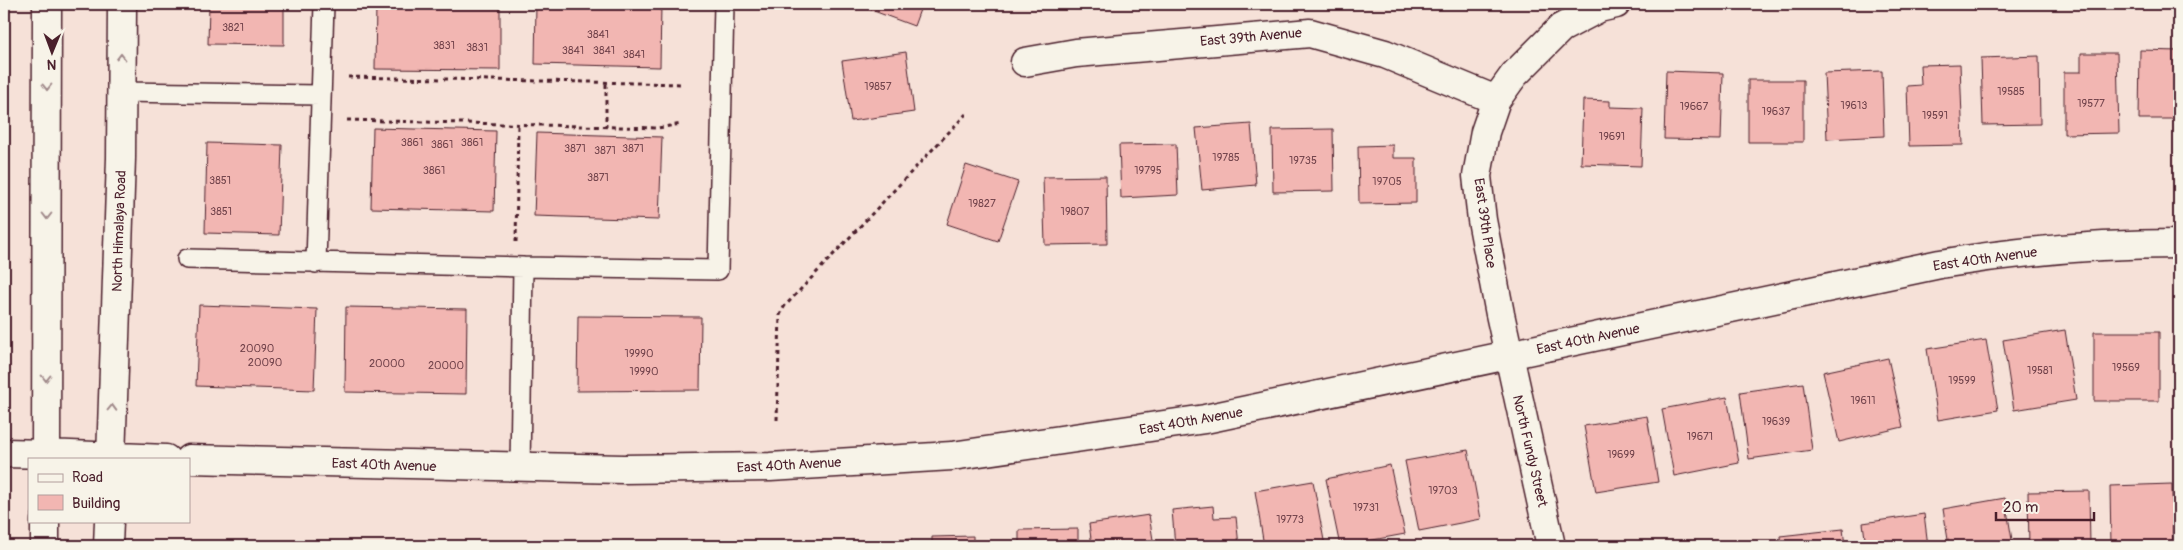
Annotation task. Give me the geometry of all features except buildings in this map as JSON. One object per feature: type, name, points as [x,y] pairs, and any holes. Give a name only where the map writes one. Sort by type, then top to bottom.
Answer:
[{"type":"street","points":[[46,457],[47,4]]},
{"type":"street","name":"North Himalaya Road","points":[[111,458],[122,158],[122,4]]},
{"type":"street","name":"East 39th Place","points":[[1508,356],[1482,220],[1477,176],[1485,132],[1496,100],[1524,64],[1561,28],[1599,8],[1616,4]]},
{"type":"street","name":"East 39th Avenue","points":[[1025,62],[1076,53],[1310,33],[1385,54],[1496,100]]},
{"type":"street","name":"East 40th Avenue","points":[[190,459],[623,469],[770,466],[952,456],[1205,419],[1940,264],[2029,252],[2179,244]]},
{"type":"street","name":"North Fundy Street","points":[[1508,356],[1551,546]]},
{"type":"street","points":[[4,453],[46,457],[111,458]]},
{"type":"street","points":[[45,522],[45,546]]},
{"type":"street","points":[[108,546],[109,522]]},
{"type":"lane","points":[[316,263],[324,4]]},
{"type":"lane","points":[[186,259],[718,270],[724,4]]},
{"type":"lane","points":[[121,92],[320,95]]},
{"type":"lane","points":[[520,468],[523,267]]},
{"type":"path","points":[[348,78],[682,84]]},
{"type":"path","points":[[606,84],[606,127]]},
{"type":"path","points":[[777,420],[780,320],[784,307],[966,114]]},
{"type":"path","points":[[347,120],[658,128],[681,124]]},
{"type":"path","points":[[516,248],[518,124]]}]
